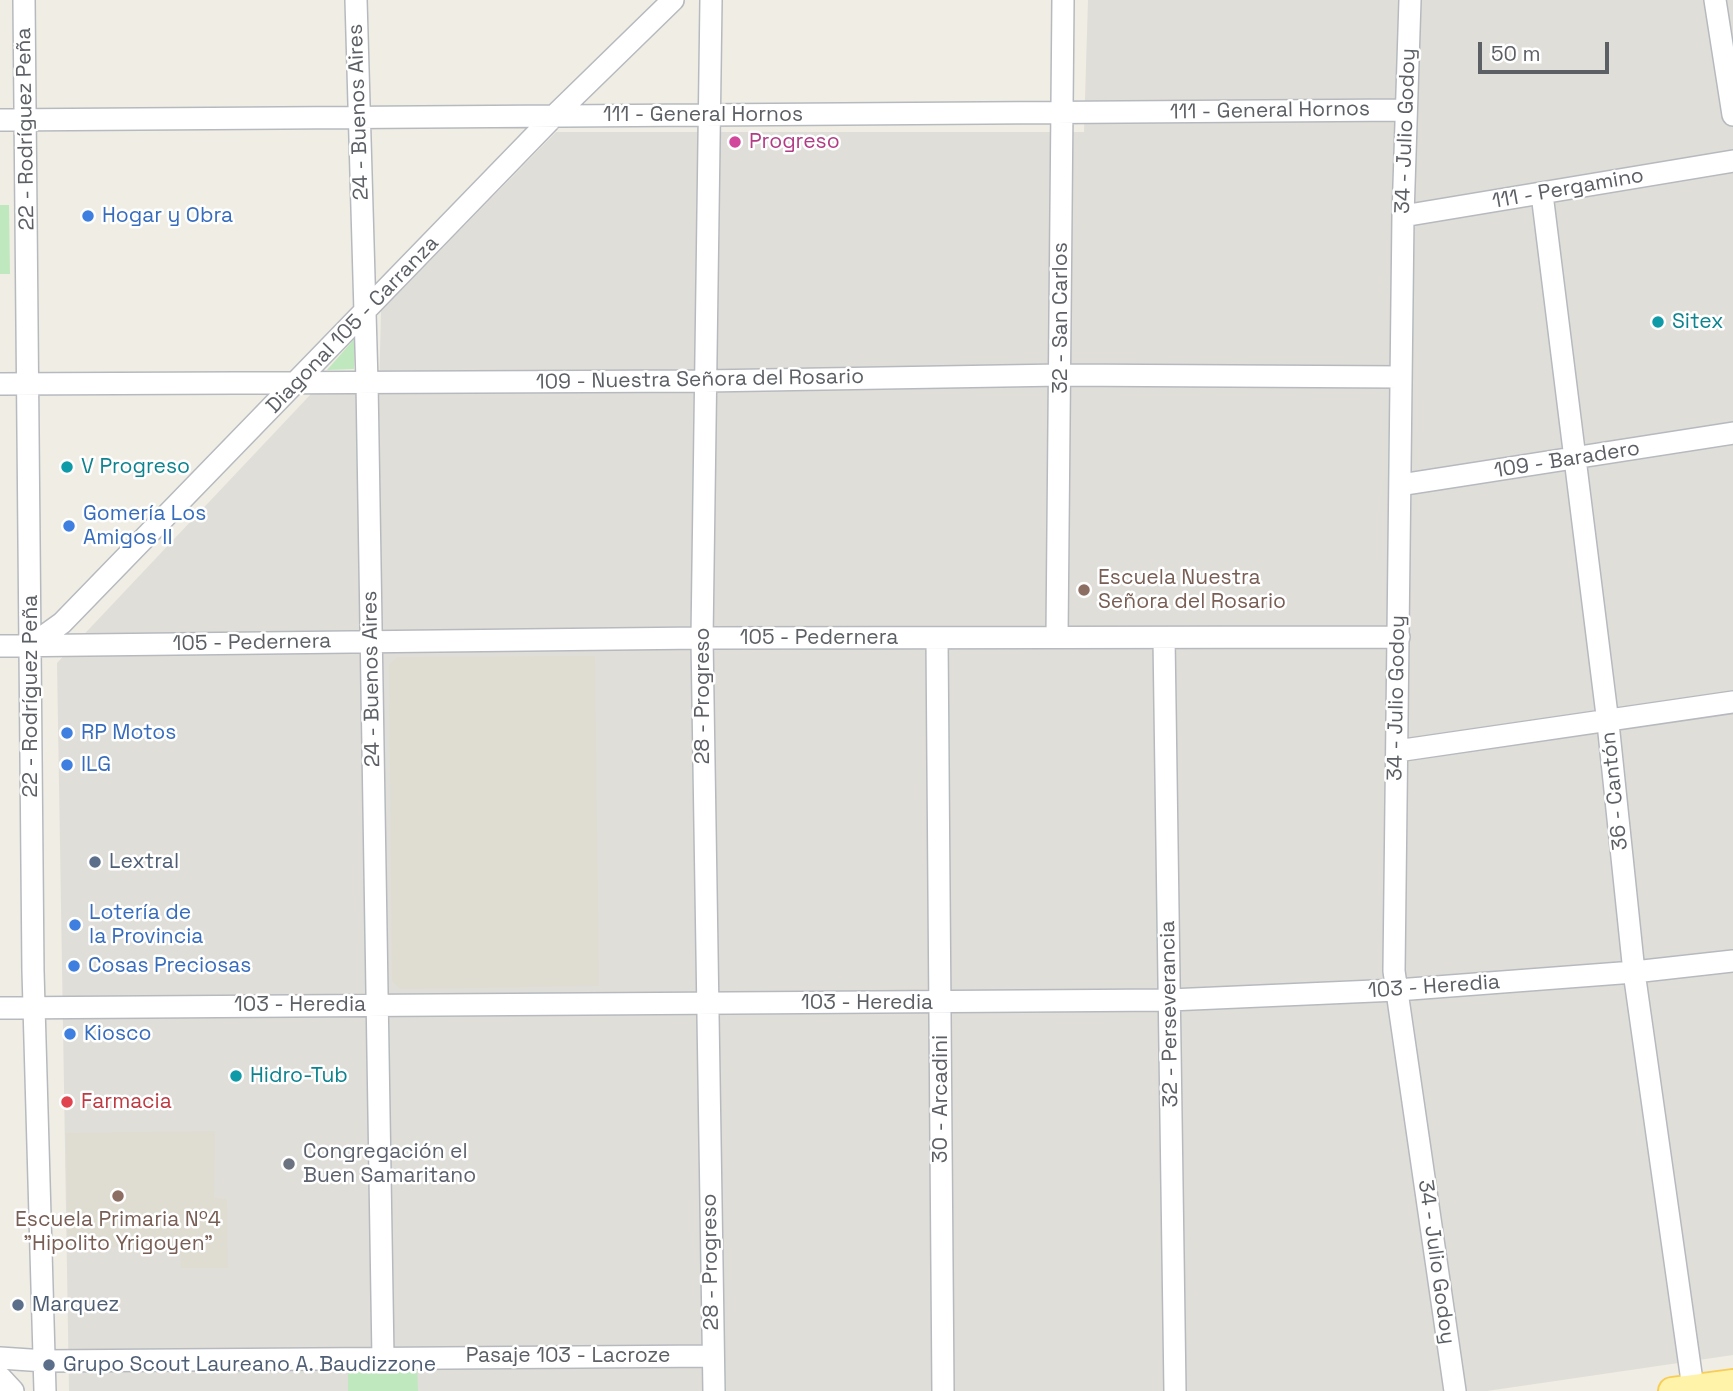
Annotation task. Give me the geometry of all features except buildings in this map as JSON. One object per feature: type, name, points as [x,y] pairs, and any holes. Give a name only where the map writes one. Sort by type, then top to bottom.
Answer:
[{"type":"main road","points":[[1683,1390],[1733,1382]]},
{"type":"street","name":"22 - Rodríguez Peña","points":[[24,0],[34,1008],[45,1391]]},
{"type":"street","name":"24 - Buenos Aires","points":[[356,0],[367,382],[383,1357]]},
{"type":"street","name":"Diagonal 105 - Carranza","points":[[30,646],[62,623],[364,315],[554,116],[673,0]]},
{"type":"street","name":"28 - Progreso","points":[[711,0],[702,638],[713,1391]]},
{"type":"street","name":"32 - San Carlos","points":[[1056,636],[1061,376],[1063,0]]},
{"type":"street","name":"34 - Julio Godoy","points":[[1410,0],[1403,216],[1394,971],[1455,1391]]},
{"type":"street","points":[[1715,0],[1733,115]]},
{"type":"street","name":"111 - General Hornos","points":[[0,120],[1406,110]]},
{"type":"street","name":"111 - Pergamino","points":[[1403,216],[1733,161]]},
{"type":"street","name":"36 - Cantón","points":[[1542,194],[1608,723],[1683,1390]]},
{"type":"street","name":"109 - Nuestra Señora del Rosario","points":[[0,384],[705,381],[1061,376],[1401,377]]},
{"type":"street","name":"109 - Baradero","points":[[1400,485],[1575,460],[1733,433]]},
{"type":"street","name":"105 - Pedernera","points":[[0,646],[702,638],[1399,637]]},
{"type":"street","name":"32 - Perseverancia","points":[[1164,638],[1175,1391]]},
{"type":"street","name":"30 - Arcadini","points":[[937,639],[943,1391]]},
{"type":"street","points":[[1396,751],[1608,723],[1733,702]]},
{"type":"street","name":"103 - Heredia","points":[[0,1008],[1170,1000],[1397,990],[1634,972],[1733,961]]},
{"type":"street","name":"Pasaje 103 - Lacroze","points":[[0,1358],[45,1361],[713,1356]]},
{"type":"street","points":[[0,1377],[13,1391]]},
{"type":"shaded area","points":[[1088,0],[1733,0],[1733,1355],[1487,1391],[69,1391],[57,663],[311,394],[379,393],[381,311],[556,132],[1084,132]]},
{"type":"shaded area","points":[[595,656],[599,986],[400,989],[392,981],[389,665],[397,657]]},
{"type":"shaded area","points":[[215,1131],[214,1198],[227,1199],[228,1268],[181,1268],[180,1245],[68,1248],[66,1133]]},
{"type":"green space","points":[[0,205],[9,205],[10,274],[0,274]]},
{"type":"green space","points":[[355,338],[354,369],[327,370]]},
{"type":"green space","points":[[417,1369],[418,1391],[348,1391],[348,1370]]},
{"type":"place","name":"Progreso","points":[[735,142]]},
{"type":"place","name":"Hogar y Obra","points":[[88,216]]},
{"type":"place","name":"Sitex","points":[[1658,322]]},
{"type":"place","name":"V Progreso","points":[[67,467]]},
{"type":"place","name":"Gomería Los Amigos II","points":[[69,526]]},
{"type":"place","name":"Escuela Nuestra Señora del Rosario","points":[[1084,590]]},
{"type":"place","name":"RP Motos","points":[[67,733]]},
{"type":"place","name":"ILG","points":[[67,765]]},
{"type":"place","name":"Lextral","points":[[95,862]]},
{"type":"place","name":"Lotería de la Provincia","points":[[75,925]]},
{"type":"place","name":"Cosas Preciosas","points":[[74,966]]},
{"type":"place","name":"Kiosco","points":[[70,1034]]},
{"type":"place","name":"Hidro-Tub","points":[[236,1076]]},
{"type":"place","name":"Farmacia","points":[[67,1102]]},
{"type":"place","name":"Congregación el Buen Samaritano","points":[[289,1164]]},
{"type":"place","name":"Escuela Primaria Nº4 \"Hipolito Yrigoyen\"","points":[[118,1196]]},
{"type":"place","name":"Marquez","points":[[18,1305]]},
{"type":"place","name":"Grupo Scout Laureano A. Baudizzone","points":[[49,1365]]}]
